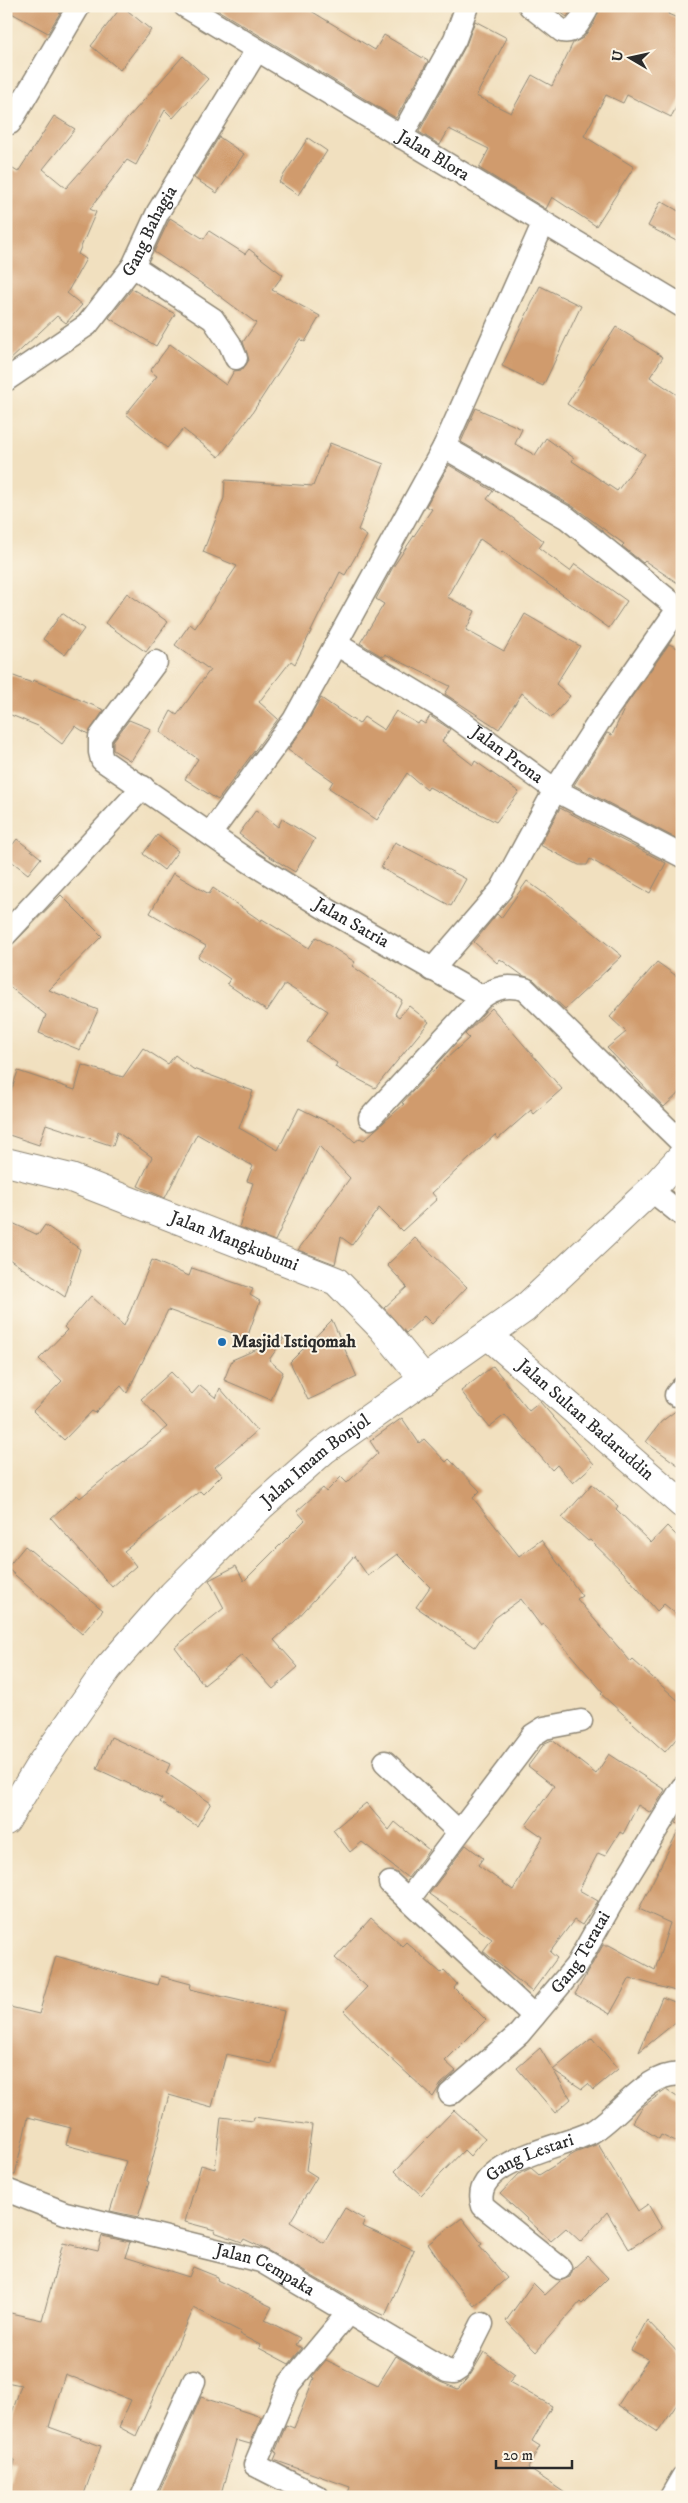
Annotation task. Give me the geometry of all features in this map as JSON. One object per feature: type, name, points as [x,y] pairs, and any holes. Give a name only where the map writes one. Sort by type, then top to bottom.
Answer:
[{"type":"main road","name":"Jalan Imam Bonjol","points":[[6,1821],[38,1768],[108,1668],[173,1594],[261,1506],[324,1450],[489,1336],[524,1309],[651,1190],[682,1156]]},
{"type":"main road","name":"Jalan Mangkubumi","points":[[6,1162],[71,1178],[336,1281],[382,1328],[425,1380]]},
{"type":"main road","name":"Jalan Sultan Badaruddin","points":[[489,1336],[682,1504]]},
{"type":"street","points":[[10,123],[79,6]]},
{"type":"street","name":"Jalan Blora","points":[[185,6],[543,224],[682,306]]},
{"type":"street","points":[[401,136],[455,39],[467,6]]},
{"type":"street","points":[[530,6],[562,31],[567,32],[574,30],[586,11]]},
{"type":"street","name":"Gang Bahagia","points":[[6,380],[87,325],[133,266],[158,212],[256,50]]},
{"type":"street","points":[[210,834],[294,720],[444,447],[543,224]]},
{"type":"street","points":[[133,266],[213,319],[230,344],[236,358]]},
{"type":"street","points":[[432,970],[502,890],[556,790],[598,723],[680,610],[567,518],[444,447]]},
{"type":"street","name":"Jalan Prona","points":[[336,644],[444,709],[556,790],[682,856]]},
{"type":"street","name":"Jalan Satria","points":[[156,662],[100,737],[99,744],[102,760],[250,862],[432,970],[445,975],[482,997]]},
{"type":"street","points":[[6,934],[143,787]]},
{"type":"street","points":[[370,1118],[482,997],[495,988],[510,986],[525,989],[682,1143]]},
{"type":"street","points":[[651,1190],[682,1215]]},
{"type":"street","points":[[408,1900],[533,1735],[544,1728],[581,1721]]},
{"type":"street","points":[[385,1762],[459,1832]]},
{"type":"street","name":"Gang Teratai","points":[[450,2094],[519,2034],[576,1966],[615,1896],[682,1788]]},
{"type":"street","points":[[390,1883],[534,2016]]},
{"type":"street","name":"Gang Lestari","points":[[560,2268],[483,2206],[480,2198],[485,2182],[515,2161],[591,2133],[662,2077],[682,2075]]},
{"type":"street","name":"Jalan Cempaka","points":[[6,2190],[65,2213],[261,2261],[443,2370],[450,2372],[460,2368],[482,2324]]},
{"type":"street","points":[[318,2497],[256,2465],[289,2384],[349,2312]]},
{"type":"street","points":[[142,2497],[194,2381]]},
{"type":"street","points":[[671,2497],[682,2478]]},
{"type":"building","points":[[6,6],[64,6],[48,33],[6,10]]},
{"type":"building","points":[[122,6],[151,30],[120,70],[91,46]]},
{"type":"building","points":[[211,6],[303,6],[375,50],[384,35],[428,61],[396,118]]},
{"type":"building","points":[[552,6],[574,6],[567,17]]},
{"type":"building","points":[[598,6],[671,6],[668,14],[682,20],[682,96],[671,117],[627,95],[623,103],[606,95],[584,136],[634,167],[596,226],[552,197],[546,209],[479,168],[489,149],[449,129],[440,145],[419,132],[466,45],[475,21],[507,38],[476,96],[511,113],[532,75],[552,86],[573,43],[583,38],[593,25],[599,11]]},
{"type":"building","points":[[183,56],[208,79],[173,118],[165,110],[136,165],[127,160],[90,209],[96,212],[78,254],[86,259],[67,293],[82,305],[66,323],[57,316],[6,364],[6,165],[18,172],[54,116],[75,129],[43,169],[66,188]]},
{"type":"building","points":[[219,137],[244,154],[217,193],[194,178]]},
{"type":"building","points":[[308,138],[327,151],[298,195],[279,182]]},
{"type":"building","points":[[661,201],[682,213],[682,244],[648,226]]},
{"type":"building","points":[[170,218],[204,239],[209,231],[245,254],[249,249],[283,275],[272,290],[320,316],[305,342],[300,339],[252,413],[219,457],[183,429],[167,448],[126,414],[157,376],[150,371],[170,344],[226,385],[234,371],[242,370],[249,360],[243,342],[256,323],[213,291],[154,252]]},
{"type":"building","points":[[540,286],[581,306],[543,386],[502,366]]},
{"type":"building","points":[[132,289],[175,314],[156,346],[109,318]]},
{"type":"building","points":[[616,327],[663,357],[650,377],[682,398],[682,586],[645,561],[643,563],[622,546],[624,544],[574,507],[461,442],[476,408],[522,429],[515,444],[535,455],[546,438],[574,458],[572,461],[617,491],[645,454],[567,404]]},
{"type":"building","points":[[330,443],[384,464],[358,530],[367,536],[345,575],[340,572],[295,664],[291,661],[259,702],[278,719],[218,800],[185,779],[198,759],[160,732],[171,711],[177,715],[210,670],[175,645],[190,624],[195,628],[237,566],[203,552],[224,498],[225,480],[313,486]]},
{"type":"building","points":[[449,465],[493,491],[487,499],[544,541],[539,548],[570,571],[575,564],[627,601],[609,628],[502,551],[500,553],[480,539],[447,597],[475,611],[466,630],[504,651],[525,614],[580,646],[556,684],[570,696],[551,718],[522,693],[499,729],[445,694],[450,686],[385,654],[383,657],[360,643],[384,604],[376,599],[393,567],[432,509],[426,506]]},
{"type":"building","points":[[127,593],[168,622],[146,652],[105,623]]},
{"type":"building","points":[[62,613],[84,629],[65,655],[43,639]]},
{"type":"building","points":[[669,644],[682,650],[682,834],[679,840],[574,785],[607,733],[612,735],[626,705]]},
{"type":"building","points":[[6,673],[32,683],[33,680],[104,710],[88,734],[75,726],[62,744],[38,726],[6,713]]},
{"type":"building","points":[[321,698],[359,724],[364,717],[384,730],[396,711],[418,724],[420,721],[425,724],[430,716],[450,729],[442,741],[473,765],[475,761],[519,792],[496,822],[429,787],[427,790],[407,773],[377,820],[329,788],[333,781],[288,750]]},
{"type":"building","points":[[129,720],[151,729],[131,761],[113,750],[113,741]]},
{"type":"building","points":[[560,808],[666,863],[650,893],[590,859],[587,865],[579,865],[540,845]]},
{"type":"building","points":[[256,810],[278,827],[282,819],[315,839],[295,872],[267,855],[239,834]]},
{"type":"building","points":[[157,835],[178,851],[164,870],[143,854]]},
{"type":"building","points":[[17,839],[41,858],[28,874],[6,857],[6,853]]},
{"type":"building","points":[[395,842],[466,879],[451,906],[381,868]]},
{"type":"building","points":[[173,873],[209,894],[213,888],[261,921],[262,919],[309,948],[316,937],[355,962],[352,966],[402,1000],[395,1014],[399,1017],[409,1006],[429,1022],[375,1088],[335,1067],[337,1063],[307,1042],[328,1011],[285,984],[267,1011],[227,984],[230,979],[198,957],[206,946],[150,913]]},
{"type":"building","points":[[527,881],[622,956],[565,1009],[534,980],[522,975],[500,959],[497,963],[474,942],[497,914],[501,918]]},
{"type":"building","points":[[61,895],[102,936],[49,990],[98,1010],[80,1050],[39,1033],[46,1015],[6,984],[6,951]]},
{"type":"building","points":[[657,962],[682,980],[682,1090],[664,1107],[607,1048],[626,1032],[610,1017]]},
{"type":"building","points":[[492,1008],[562,1089],[534,1114],[531,1110],[498,1139],[495,1135],[432,1193],[437,1199],[402,1231],[379,1208],[352,1245],[341,1237],[335,1264],[298,1250],[350,1178],[319,1146],[275,1241],[239,1227],[253,1183],[247,1181],[253,1166],[197,1134],[165,1198],[138,1186],[152,1157],[117,1132],[113,1146],[46,1124],[39,1145],[6,1134],[6,1106],[18,1071],[75,1090],[82,1065],[123,1077],[143,1048],[168,1064],[175,1055],[193,1069],[253,1091],[239,1128],[278,1150],[299,1108],[340,1128],[355,1142],[360,1138],[364,1140],[404,1104],[402,1103],[424,1079],[469,1038],[465,1034]]},
{"type":"building","points":[[6,1220],[38,1235],[45,1225],[80,1249],[65,1297],[6,1257]]},
{"type":"building","points":[[415,1238],[467,1287],[432,1324],[424,1316],[406,1333],[384,1308],[407,1287],[387,1265]]},
{"type":"building","points":[[152,1260],[189,1276],[192,1268],[253,1289],[250,1295],[260,1301],[247,1338],[168,1310],[127,1393],[121,1386],[95,1413],[92,1411],[64,1440],[33,1411],[62,1381],[39,1359],[67,1330],[64,1327],[91,1296],[124,1326]]},
{"type":"building","points":[[332,1320],[357,1377],[308,1400],[290,1362]]},
{"type":"building","points":[[285,1337],[269,1360],[283,1372],[271,1400],[224,1380],[232,1360]]},
{"type":"building","points":[[493,1366],[529,1411],[540,1402],[594,1464],[573,1483],[557,1465],[552,1470],[505,1415],[489,1427],[461,1391]]},
{"type":"building","points":[[171,1372],[192,1394],[200,1385],[216,1398],[220,1388],[257,1431],[215,1467],[222,1475],[203,1494],[200,1491],[124,1551],[136,1566],[112,1587],[51,1518],[77,1495],[80,1498],[167,1427],[141,1399]]},
{"type":"building","points":[[682,1406],[682,1468],[646,1442],[661,1422]]},
{"type":"building","points":[[402,1418],[419,1443],[424,1439],[446,1462],[449,1459],[480,1491],[473,1498],[519,1556],[541,1540],[582,1596],[577,1599],[631,1662],[633,1660],[682,1704],[682,1732],[665,1752],[601,1694],[603,1692],[544,1624],[541,1626],[521,1599],[495,1618],[475,1647],[416,1607],[430,1587],[397,1554],[368,1576],[354,1556],[295,1621],[274,1640],[298,1667],[273,1689],[242,1655],[204,1685],[175,1647],[224,1608],[209,1580],[236,1566],[244,1581],[305,1520],[297,1511],[323,1488],[326,1492],[341,1477],[347,1483],[378,1453],[370,1441]]},
{"type":"building","points":[[592,1484],[618,1506],[616,1509],[651,1543],[667,1526],[682,1541],[682,1619],[664,1604],[657,1611],[624,1573],[590,1540],[588,1541],[562,1518]]},
{"type":"building","points":[[25,1546],[103,1610],[82,1634],[7,1568]]},
{"type":"building","points":[[111,1737],[170,1764],[166,1773],[211,1803],[197,1826],[160,1802],[162,1799],[97,1769]]},
{"type":"building","points":[[552,1740],[596,1774],[609,1754],[665,1790],[651,1813],[638,1805],[623,1834],[620,1832],[605,1856],[598,1853],[579,1890],[598,1901],[582,1925],[574,1920],[550,1952],[557,1958],[532,1992],[483,1951],[492,1939],[429,1894],[466,1845],[483,1858],[478,1865],[513,1890],[543,1837],[526,1825],[554,1786],[528,1766],[545,1743]]},
{"type":"building","points":[[366,1803],[389,1830],[395,1822],[429,1850],[408,1878],[362,1842],[350,1852],[333,1830]]},
{"type":"building","points":[[682,1813],[682,1993],[630,1978],[610,2014],[575,1994],[603,1945],[609,1945],[655,1970],[670,1923],[639,1909],[681,1825],[676,1823]]},
{"type":"building","points":[[371,1918],[402,1946],[406,1942],[441,1973],[444,1970],[457,1984],[454,1988],[486,2020],[445,2061],[456,2071],[441,2084],[433,2097],[376,2045],[344,2011],[367,1987],[335,1958]]},
{"type":"building","points":[[56,1956],[158,1985],[161,1976],[191,1984],[190,1989],[284,2011],[272,2064],[226,2054],[212,2107],[169,2095],[147,2181],[149,2182],[138,2217],[110,2211],[126,2161],[66,2145],[71,2128],[28,2117],[15,2175],[6,2174],[6,2006],[39,2014]]},
{"type":"building","points":[[662,1997],[682,2005],[682,2017],[639,2052]]},
{"type":"building","points":[[592,2038],[618,2069],[593,2090],[588,2084],[582,2089],[553,2070]]},
{"type":"building","points":[[540,2048],[571,2099],[555,2113],[517,2068]]},
{"type":"building","points":[[666,2090],[682,2100],[682,2145],[661,2135],[659,2139],[633,2122],[643,2106]]},
{"type":"building","points":[[454,2110],[485,2138],[470,2156],[464,2150],[421,2195],[395,2171]]},
{"type":"building","points":[[221,2117],[253,2121],[254,2117],[312,2125],[306,2170],[317,2177],[290,2222],[324,2243],[345,2208],[365,2220],[362,2226],[414,2250],[385,2316],[367,2308],[267,2250],[244,2239],[242,2242],[214,2232],[215,2230],[185,2222],[201,2165],[215,2169]]},
{"type":"building","points":[[598,2144],[638,2211],[648,2204],[662,2228],[629,2249],[607,2212],[581,2242],[566,2228],[551,2241],[500,2194],[519,2174],[531,2168],[539,2175],[575,2153]]},
{"type":"building","points":[[462,2218],[482,2244],[479,2246],[507,2278],[474,2306],[428,2244]]},
{"type":"building","points":[[102,2236],[130,2242],[125,2257],[189,2277],[193,2267],[218,2277],[217,2280],[272,2307],[265,2320],[300,2338],[296,2345],[302,2348],[289,2364],[259,2348],[260,2345],[239,2334],[241,2332],[194,2308],[136,2436],[119,2427],[131,2400],[65,2374],[49,2427],[101,2446],[83,2497],[6,2497],[15,2460],[6,2457],[6,2432],[21,2385],[6,2382],[6,2312],[42,2320],[63,2243],[98,2251]]},
{"type":"building","points":[[587,2256],[608,2278],[582,2304],[580,2302],[536,2352],[506,2321],[533,2283],[545,2295],[560,2281],[570,2277],[573,2269]]},
{"type":"building","points":[[647,2320],[682,2357],[682,2397],[658,2432],[618,2405],[648,2359],[631,2350]]},
{"type":"building","points":[[484,2352],[515,2375],[509,2382],[552,2406],[532,2441],[540,2446],[528,2468],[571,2497],[347,2497],[350,2487],[274,2460],[277,2453],[275,2452],[286,2425],[294,2428],[314,2378],[312,2377],[326,2360],[378,2385],[396,2356],[440,2382],[458,2389],[471,2374]]},
{"type":"building","points":[[201,2397],[261,2417],[250,2444],[236,2440],[220,2497],[157,2497]]},
{"type":"place","name":"Masjid Istiqomah","points":[[222,1342]]}]
